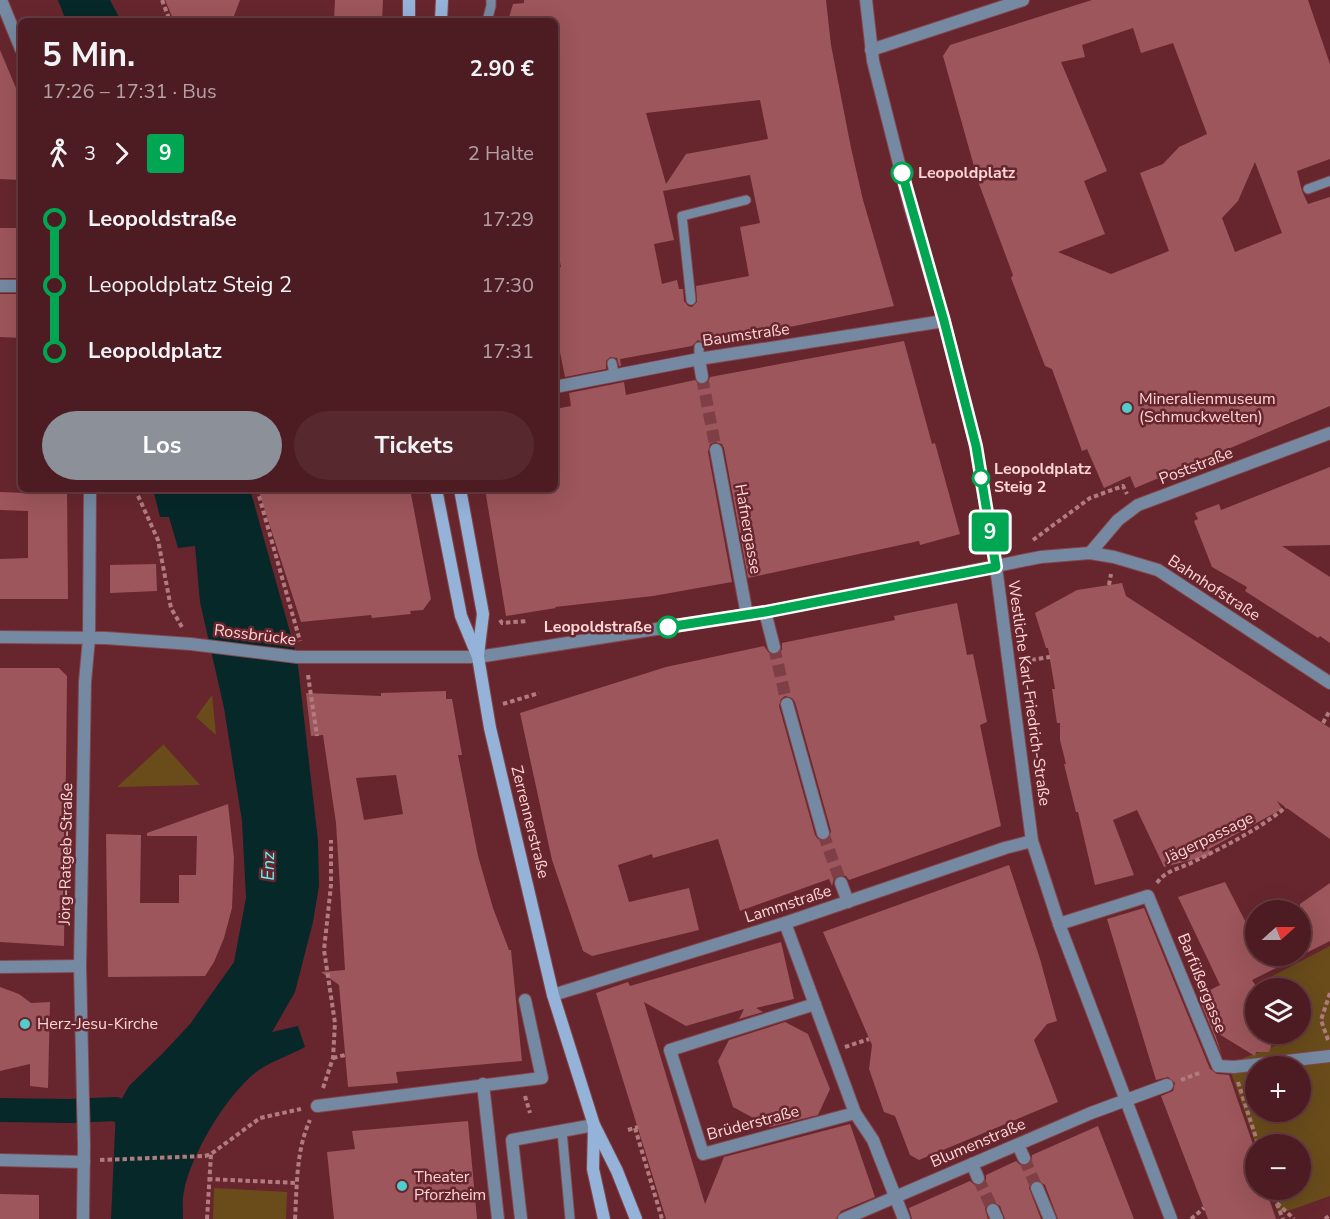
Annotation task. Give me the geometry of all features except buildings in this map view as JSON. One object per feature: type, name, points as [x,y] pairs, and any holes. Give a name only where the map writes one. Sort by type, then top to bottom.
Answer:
[{"type":"main road","points":[[409,0],[409,18]]},
{"type":"main road","points":[[441,18],[442,0]]},
{"type":"main road","name":"Zerrennerstraße","points":[[437,492],[461,616],[478,657],[486,708],[553,995],[594,1125]]},
{"type":"main road","name":"Zerrennerstraße","points":[[461,492],[483,614],[478,657]]},
{"type":"main road","points":[[594,1125],[593,1169],[604,1219]]},
{"type":"main road","points":[[594,1125],[618,1171],[636,1219]]},
{"type":"street","points":[[1,0],[18,42]]},
{"type":"street","name":"Westliche Karl-Friedrich-Straße","points":[[866,0],[871,50],[910,207],[944,321],[976,446],[996,567],[1032,841],[1059,924],[1171,1219]]},
{"type":"street","points":[[871,50],[1023,0]]},
{"type":"street","points":[[0,286],[18,286]]},
{"type":"street","name":"Baumstraße","points":[[558,386],[613,368],[699,353],[944,321]]},
{"type":"street","points":[[699,353],[702,377]]},
{"type":"street","name":"Poststraße","points":[[1090,553],[1118,520],[1138,506],[1330,433]]},
{"type":"street","name":"Hafnergasse","points":[[716,450],[747,615]]},
{"type":"street","name":"Jörg-Ratgeb-Straße","points":[[83,1219],[87,1161],[84,1145],[80,966],[89,638],[90,492]]},
{"type":"street","name":"Bahnhofstraße","points":[[996,567],[1041,557],[1090,553],[1114,557],[1158,570],[1330,683]]},
{"type":"street","points":[[301,657],[478,657],[765,612],[996,567]]},
{"type":"street","points":[[765,612],[774,647]]},
{"type":"street","points":[[0,637],[89,638],[201,645]]},
{"type":"street","name":"Rossbrücke","points":[[201,645],[301,657]]},
{"type":"street","points":[[787,704],[822,833]]},
{"type":"street","name":"Lammstraße","points":[[553,995],[785,923],[1005,848],[1032,841]]},
{"type":"street","points":[[841,883],[848,902]]},
{"type":"street","points":[[1059,924],[1148,896]]},
{"type":"street","name":"Barfüßergasse","points":[[1148,896],[1218,1066]]},
{"type":"street","points":[[785,923],[855,1113],[873,1140],[904,1219]]},
{"type":"street","points":[[0,967],[80,966]]},
{"type":"street","points":[[317,1106],[542,1078],[525,1000]]},
{"type":"street","name":"Brüderstraße","points":[[815,1004],[670,1050],[703,1154],[855,1113]]},
{"type":"street","points":[[1218,1066],[1234,1067],[1330,1056]]},
{"type":"street","points":[[483,1084],[498,1219]]},
{"type":"street","points":[[1126,1101],[1167,1085]]},
{"type":"street","name":"Blumenstraße","points":[[844,1219],[1091,1113],[1126,1101]]},
{"type":"street","points":[[521,1219],[512,1140],[594,1125]]},
{"type":"street","points":[[1018,1145],[1024,1158]]},
{"type":"street","points":[[0,1160],[87,1161]]},
{"type":"street","points":[[972,1164],[978,1178]]},
{"type":"street","points":[[1037,1188],[1050,1219]]},
{"type":"lane","points":[[488,18],[491,0]]},
{"type":"lane","points":[[1308,189],[1330,181]]},
{"type":"lane","points":[[691,300],[682,216],[746,200]]},
{"type":"lane","points":[[562,1131],[570,1219]]},
{"type":"path","points":[[162,0],[169,18]]},
{"type":"path","points":[[1024,546],[1090,498],[1124,486]]},
{"type":"path","points":[[136,492],[158,540],[171,608],[201,645]]},
{"type":"path","points":[[257,492],[301,657]]},
{"type":"path","points":[[1008,663],[1050,657]]},
{"type":"path","points":[[312,693],[317,736]]},
{"type":"path","points":[[486,708],[539,693]]},
{"type":"path","points":[[1323,723],[1330,710]]},
{"type":"path","name":"Jägerpassage","points":[[1148,896],[1163,874],[1189,864],[1268,822],[1286,807]]},
{"type":"path","points":[[295,1219],[302,1141],[317,1106],[333,1058],[335,1023],[324,950],[331,885],[331,840]]},
{"type":"path","points":[[1330,993],[1321,1020],[1330,1045]]},
{"type":"path","points":[[845,1047],[869,1039]]},
{"type":"path","points":[[333,1058],[345,1055]]},
{"type":"path","points":[[1167,1085],[1218,1066]]},
{"type":"path","points":[[1234,1067],[1255,1134]]},
{"type":"path","points":[[523,1088],[530,1113]]},
{"type":"path","points":[[87,1161],[208,1155],[260,1118],[317,1106]]},
{"type":"path","points":[[628,1130],[637,1128],[662,1219]]},
{"type":"path","points":[[207,1219],[208,1155]]},
{"type":"path","points":[[208,1179],[297,1183]]},
{"type":"path","points":[[1275,1202],[1282,1219]]},
{"type":"path","points":[[1275,1202],[1294,1219]]},
{"type":"path","points":[[1191,1219],[1204,1208]]},
{"type":"path","points":[[1325,1219],[1330,1215]]},
{"type":"shaded area","points":[[212,695],[216,735],[196,717]]},
{"type":"shaded area","points":[[163,745],[200,785],[117,787]]},
{"type":"shaded area","points":[[1330,946],[1330,1196],[1279,1214],[1274,1200],[1311,1200],[1311,1134],[1252,1134],[1248,1122],[1311,1122],[1311,1056],[1249,1056],[1280,1044],[1311,1044],[1311,978],[1269,978],[1292,966],[1311,966],[1311,956]]},
{"type":"shaded area","points":[[1245,1057],[1245,1113],[1228,1064]]},
{"type":"shaded area","points":[[214,1188],[287,1192],[286,1219],[213,1219]]},
{"type":"water","points":[[58,0],[110,0],[119,18],[65,18]]},
{"type":"water","name":"Enz","points":[[154,492],[251,492],[297,657],[318,841],[319,886],[313,922],[295,992],[272,1032],[298,1026],[305,1047],[259,1070],[247,1080],[223,1108],[203,1142],[188,1176],[183,1194],[183,1219],[111,1219],[116,1109],[129,1086],[190,1024],[234,962],[246,898],[242,821],[224,708],[200,602],[195,546],[178,548],[169,517],[160,517]]},
{"type":"waterway","points":[[0,1110],[116,1109],[143,1125]]},
{"type":"tunnel","points":[[702,377],[716,450]]},
{"type":"tunnel","points":[[774,647],[787,704]]},
{"type":"tunnel","points":[[823,833],[841,883]]},
{"type":"tunnel","points":[[1024,1158],[1037,1188]]},
{"type":"tunnel","points":[[978,1178],[993,1210]]},
{"type":"bus line","name":"9","points":[[668,627],[765,612],[996,567],[976,446],[966,404],[902,173]]},
{"type":"place","name":"Leopoldplatz","points":[[902,173]]},
{"type":"place","name":"Mineralienmuseum (Schmuckwelten)","points":[[1127,408]]},
{"type":"place","name":"Leopoldplatz Steig 2","points":[[981,478]]},
{"type":"place","name":"Leopoldstraße","points":[[668,627]]},
{"type":"place","name":"Herz-Jesu-Kirche","points":[[25,1024]]},
{"type":"place","name":"Theater Pforzheim","points":[[402,1186]]}]
